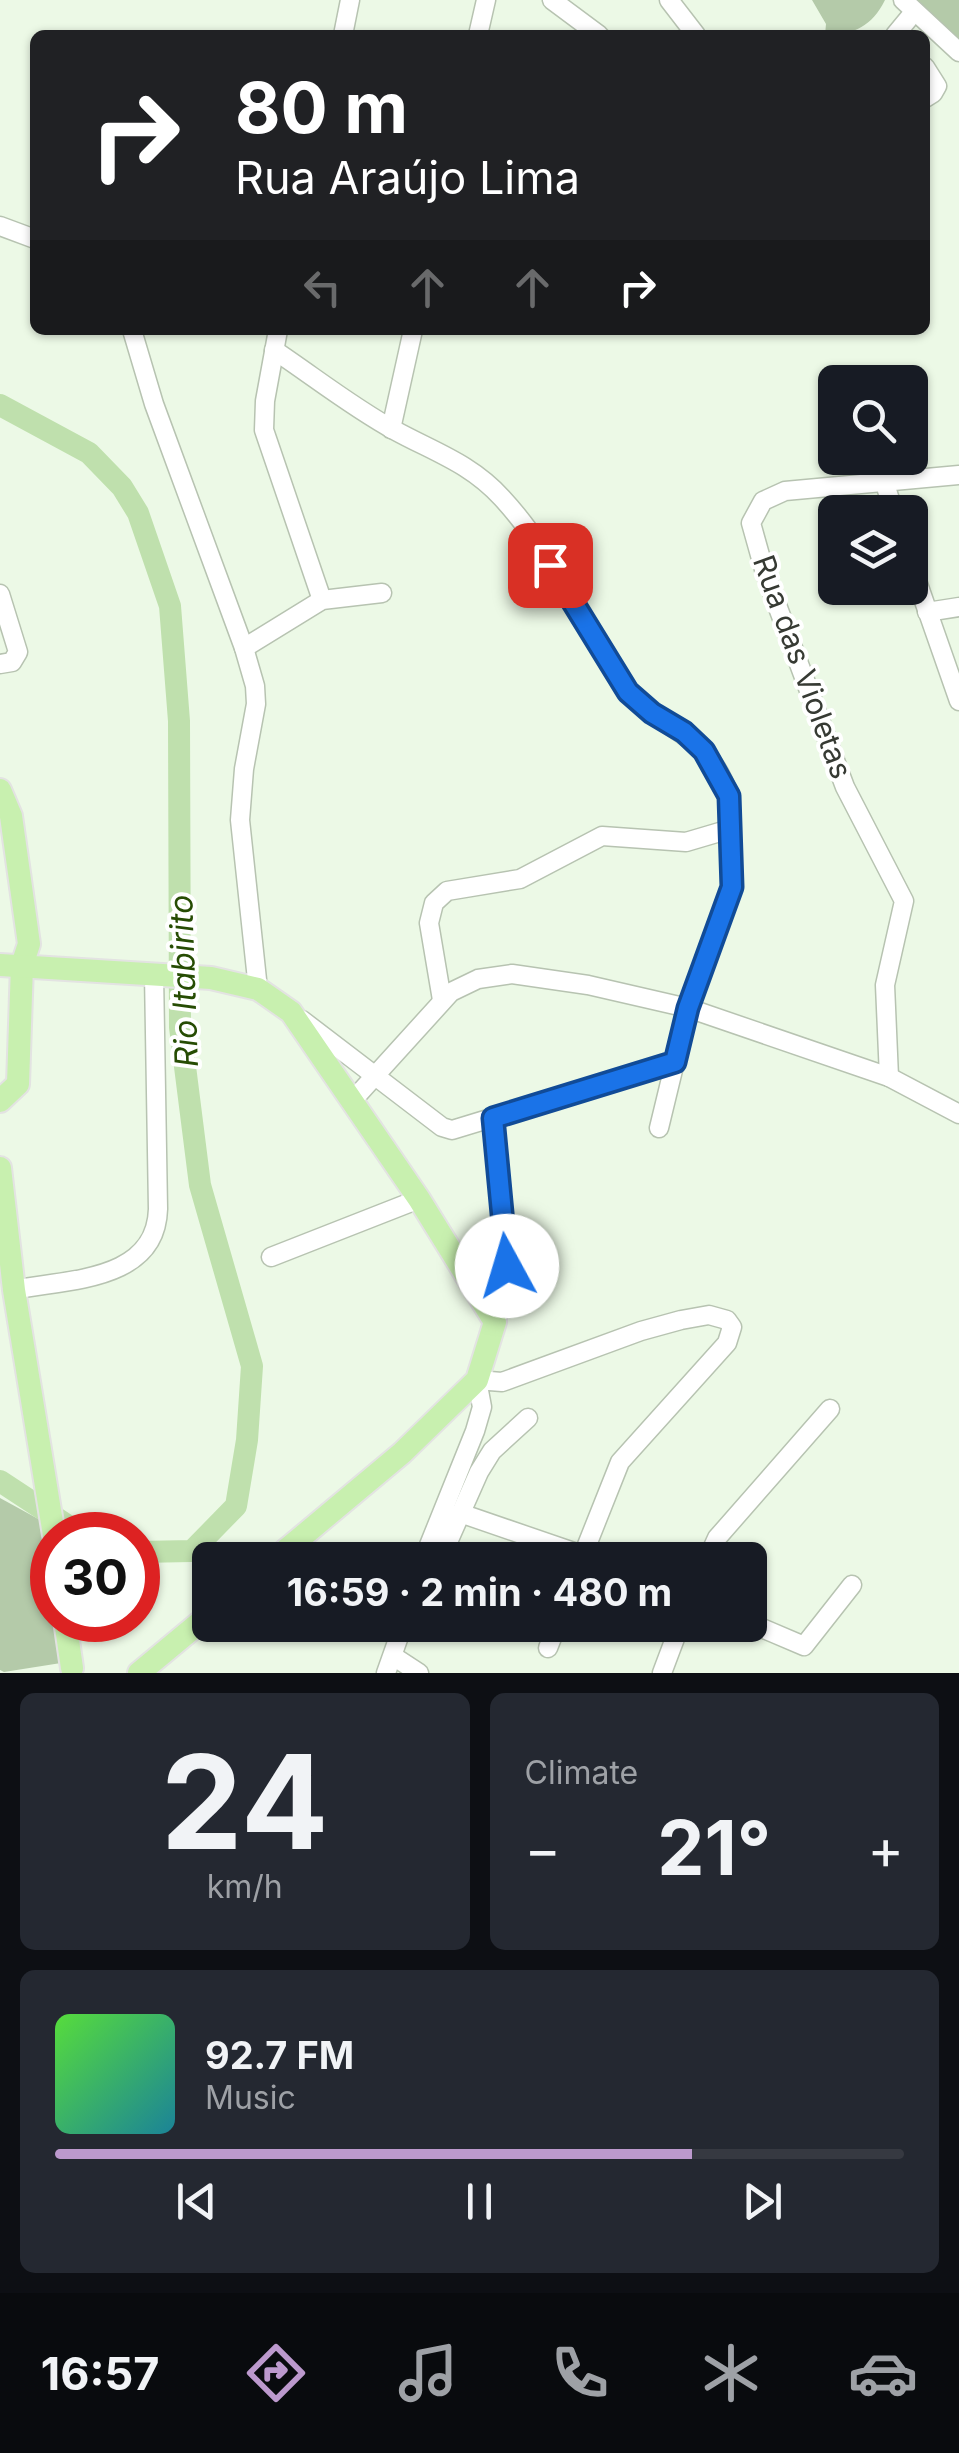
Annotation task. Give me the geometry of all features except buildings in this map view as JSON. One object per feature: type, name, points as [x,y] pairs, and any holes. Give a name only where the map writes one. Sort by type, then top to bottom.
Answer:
[{"type":"main road","points":[[0,790],[11,816],[28,944],[11,965],[18,1084],[0,1101]]},
{"type":"main road","points":[[11,965],[212,978],[258,990],[291,1012],[419,1199],[496,1322],[477,1380],[402,1453],[296,1542]]},
{"type":"main road","points":[[0,1168],[5,1256],[51,1512]]},
{"type":"main road","points":[[139,1673],[192,1629]]},
{"type":"main road","points":[[68,1642],[71,1671]]},
{"type":"street","points":[[345,30],[350,0]]},
{"type":"street","points":[[479,30],[486,0]]},
{"type":"street","points":[[552,0],[592,30]]},
{"type":"street","points":[[669,0],[692,30]]},
{"type":"street","points":[[897,30],[908,6],[959,52]]},
{"type":"street","points":[[930,74],[937,86],[930,96]]},
{"type":"street","points":[[0,226],[30,238]]},
{"type":"street","points":[[133,335],[154,404],[255,686],[240,820],[258,990]]},
{"type":"street","points":[[277,335],[264,430],[322,600]]},
{"type":"street","points":[[391,429],[412,335]]},
{"type":"street","points":[[274,350],[391,429],[455,459],[500,496],[532,537],[628,692],[652,713],[684,732],[717,770],[729,796],[732,887],[688,1008],[659,1128]]},
{"type":"street","name":"Rua das Violetas","points":[[889,1077],[885,985],[904,901],[845,787],[751,523],[764,502],[785,491],[959,475]]},
{"type":"street","points":[[884,480],[889,495]]},
{"type":"street","points":[[244,648],[322,600],[382,593]]},
{"type":"street","points":[[0,594],[18,652],[12,662],[0,664]]},
{"type":"street","points":[[924,605],[959,701]]},
{"type":"street","points":[[926,612],[959,608]]},
{"type":"street","points":[[442,1000],[428,922],[434,904],[446,891],[520,879],[602,836],[686,842],[730,829]]},
{"type":"street","points":[[14,1290],[106,1274],[147,1246],[157,1228],[159,974]]},
{"type":"street","points":[[353,1100],[451,992],[478,980],[512,974],[588,985],[688,1008],[889,1077],[959,1114]]},
{"type":"street","points":[[291,1012],[442,1127],[462,1129],[675,1062]]},
{"type":"street","points":[[493,1118],[509,1286],[496,1322]]},
{"type":"street","points":[[271,1257],[419,1199]]},
{"type":"street","points":[[430,1542],[476,1431],[482,1407],[477,1380],[502,1382],[681,1320],[709,1315],[727,1320],[732,1328],[728,1343],[620,1462],[592,1542]]},
{"type":"street","points":[[715,1542],[830,1409]]},
{"type":"street","points":[[448,1542],[492,1451],[528,1418]]},
{"type":"street","points":[[460,1513],[542,1542]]},
{"type":"street","points":[[767,1630],[804,1646],[852,1585]]},
{"type":"street","points":[[548,1648],[550,1642]]},
{"type":"street","points":[[662,1673],[674,1642]]},
{"type":"street","points":[[389,1664],[419,1673]]},
{"type":"green space","points":[[812,0],[885,0],[861,27],[825,30]]},
{"type":"green space","points":[[912,0],[959,0],[959,46]]},
{"type":"green space","points":[[0,1498],[30,1514],[30,1642],[58,1642],[61,1663],[0,1670]]},
{"type":"waterway","name":"Rio Itabirito","points":[[0,405],[89,453],[122,487],[138,513],[170,606],[179,721],[180,1027],[200,1185],[252,1366],[247,1440],[236,1506],[192,1551],[160,1552]]},
{"type":"waterway","name":"Rio Itabirito","points":[[0,1481],[47,1512]]},
{"type":"route","points":[[507,1266],[493,1118],[675,1062],[688,1008],[732,887],[729,796],[717,770],[684,732],[652,713],[628,692],[550,565]]}]
